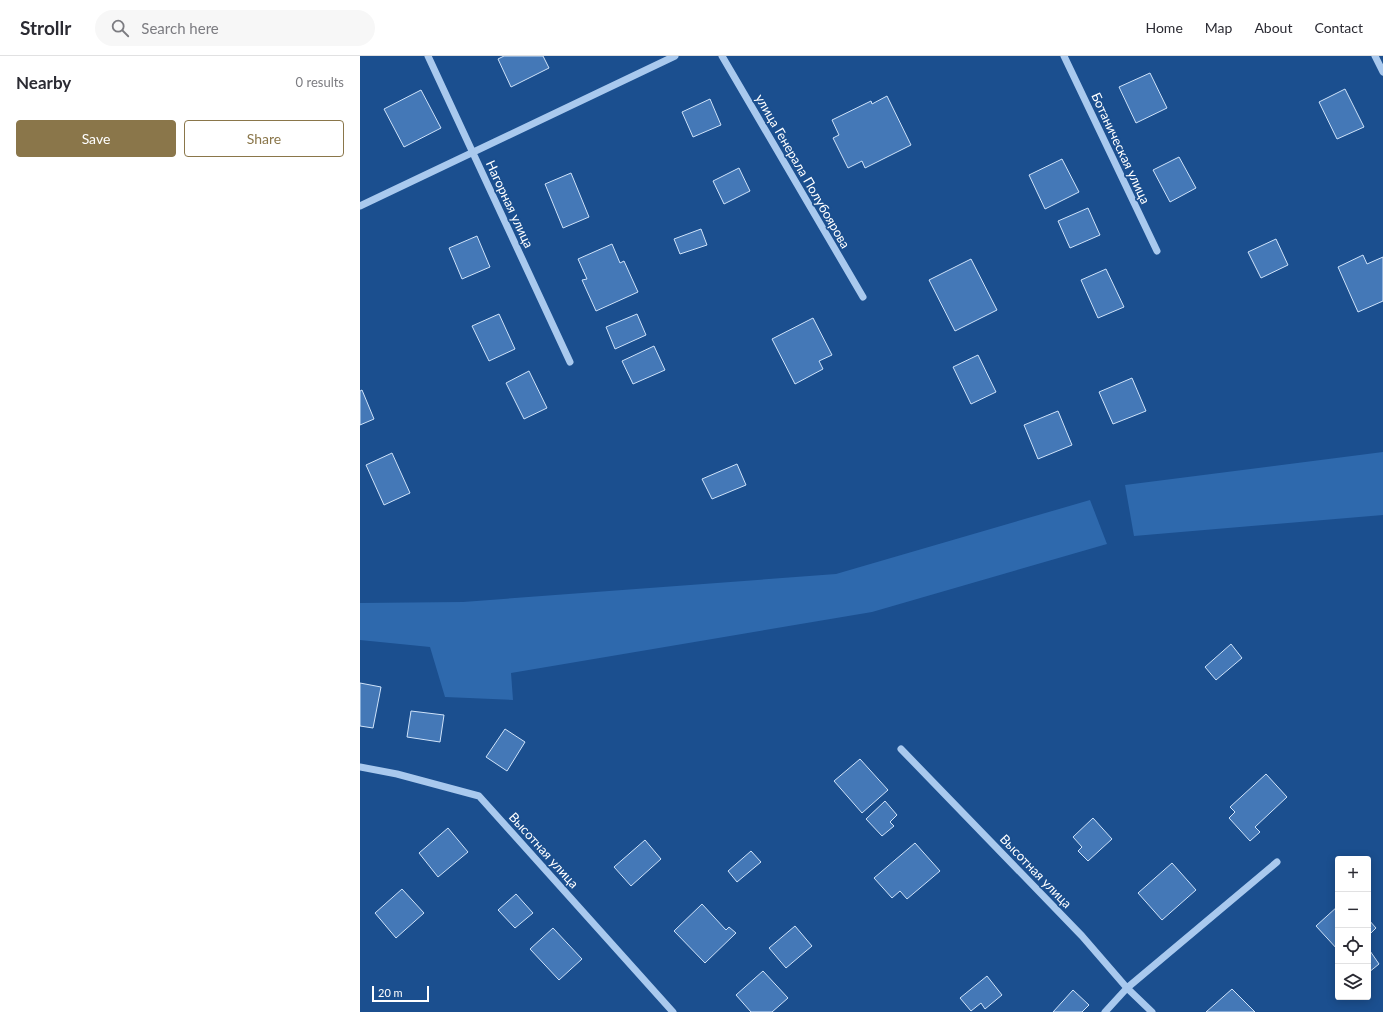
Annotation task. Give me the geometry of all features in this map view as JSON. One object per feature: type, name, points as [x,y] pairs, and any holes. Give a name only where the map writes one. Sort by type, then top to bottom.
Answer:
[{"type":"street","name":"Нагорная улица","points":[[428,56],[570,362]]},
{"type":"street","points":[[360,206],[675,56]]},
{"type":"street","name":"улица Генерала Полубоярова","points":[[722,56],[863,297]]},
{"type":"street","name":"Ботаническая улица","points":[[1064,56],[1156,251]]},
{"type":"street","points":[[1375,56],[1383,72]]},
{"type":"street","name":"Высотная улица","points":[[901,749],[1082,936],[1127,988],[1152,1012]]},
{"type":"street","name":"Высотная улица","points":[[360,768],[397,774],[479,796],[674,1012]]},
{"type":"street","points":[[1105,1012],[1127,988],[1276,862]]},
{"type":"shaded area","points":[[1383,452],[1383,515],[1134,536],[1125,485]]},
{"type":"shaded area","points":[[1090,500],[1107,544],[872,612],[511,673],[513,700],[445,697],[430,647],[360,640],[360,603],[463,602],[836,574]]},
{"type":"building","points":[[504,56],[543,56],[549,68],[511,87],[498,59]]},
{"type":"building","points":[[1150,73],[1167,108],[1136,123],[1119,87]]},
{"type":"building","points":[[1345,89],[1364,127],[1337,139],[1319,102]]},
{"type":"building","points":[[421,90],[441,128],[404,147],[384,109]]},
{"type":"building","points":[[887,96],[911,145],[865,168],[862,161],[848,168],[833,138],[839,135],[832,120],[871,101],[872,104]]},
{"type":"building","points":[[710,99],[721,125],[693,137],[682,112]]},
{"type":"building","points":[[1179,157],[1196,188],[1170,202],[1153,170]]},
{"type":"building","points":[[1062,159],[1079,192],[1045,209],[1029,175]]},
{"type":"building","points":[[739,168],[750,191],[724,204],[713,181]]},
{"type":"building","points":[[571,173],[589,217],[563,228],[545,184]]},
{"type":"building","points":[[1088,208],[1100,235],[1070,248],[1058,221]]},
{"type":"building","points":[[701,229],[707,245],[680,254],[674,239]]},
{"type":"building","points":[[477,236],[490,267],[462,279],[449,248]]},
{"type":"building","points":[[1276,239],[1288,265],[1261,278],[1248,252]]},
{"type":"building","points":[[612,244],[620,263],[624,261],[638,292],[596,311],[582,280],[587,279],[578,259]]},
{"type":"building","points":[[1363,255],[1367,264],[1383,257],[1383,301],[1358,312],[1338,267]]},
{"type":"building","points":[[971,259],[997,310],[955,331],[929,280]]},
{"type":"building","points":[[1106,269],[1124,307],[1098,318],[1081,280]]},
{"type":"building","points":[[499,314],[515,349],[489,361],[472,326]]},
{"type":"building","points":[[637,314],[646,335],[615,349],[606,327]]},
{"type":"building","points":[[813,318],[832,355],[819,361],[823,369],[795,384],[772,339]]},
{"type":"building","points":[[654,346],[665,370],[633,384],[622,361]]},
{"type":"building","points":[[978,355],[996,392],[971,404],[953,367]]},
{"type":"building","points":[[529,371],[547,408],[524,419],[506,383]]},
{"type":"building","points":[[1132,378],[1146,411],[1113,424],[1099,392]]},
{"type":"building","points":[[362,390],[374,419],[360,425],[360,391]]},
{"type":"building","points":[[1058,411],[1072,445],[1038,459],[1024,425]]},
{"type":"building","points":[[392,453],[410,493],[384,505],[366,465]]},
{"type":"building","points":[[737,464],[746,485],[712,499],[702,479]]},
{"type":"building","points":[[1231,644],[1242,658],[1216,680],[1205,667]]},
{"type":"building","points":[[360,683],[381,687],[373,728],[360,726]]},
{"type":"building","points":[[411,711],[444,715],[440,742],[407,737]]},
{"type":"building","points":[[505,729],[525,742],[507,771],[486,757]]},
{"type":"building","points":[[860,759],[888,790],[862,813],[834,781]]},
{"type":"building","points":[[1266,774],[1287,797],[1255,827],[1260,832],[1250,841],[1229,818],[1235,812],[1230,807]]},
{"type":"building","points":[[885,801],[897,815],[890,822],[894,826],[882,836],[866,819]]},
{"type":"building","points":[[1093,818],[1112,839],[1088,861],[1078,851],[1082,847],[1073,837]]},
{"type":"building","points":[[448,828],[468,852],[438,877],[419,853]]},
{"type":"building","points":[[645,840],[661,859],[631,886],[614,867]]},
{"type":"building","points":[[915,843],[940,871],[907,899],[900,891],[892,898],[874,878]]},
{"type":"building","points":[[751,851],[761,862],[737,882],[728,871]]},
{"type":"building","points":[[1172,863],[1196,890],[1162,920],[1138,893]]},
{"type":"building","points":[[402,889],[424,913],[396,938],[375,913]]},
{"type":"building","points":[[516,894],[533,913],[515,928],[498,910]]},
{"type":"building","points":[[702,904],[726,930],[729,927],[736,933],[705,963],[674,931]]},
{"type":"building","points":[[1335,909],[1335,947],[1316,926]]},
{"type":"building","points":[[1371,922],[1376,928],[1371,933]]},
{"type":"building","points":[[795,926],[812,946],[786,968],[769,948]]},
{"type":"building","points":[[553,928],[582,959],[559,980],[530,949]]},
{"type":"building","points":[[1371,952],[1379,964],[1371,971]]},
{"type":"building","points":[[763,971],[788,998],[772,1012],[751,1012],[736,995]]},
{"type":"building","points":[[987,976],[1002,995],[985,1009],[981,1003],[971,1011],[960,998]]},
{"type":"building","points":[[1232,989],[1255,1012],[1206,1012]]},
{"type":"building","points":[[1073,990],[1089,1005],[1082,1012],[1053,1012]]}]
